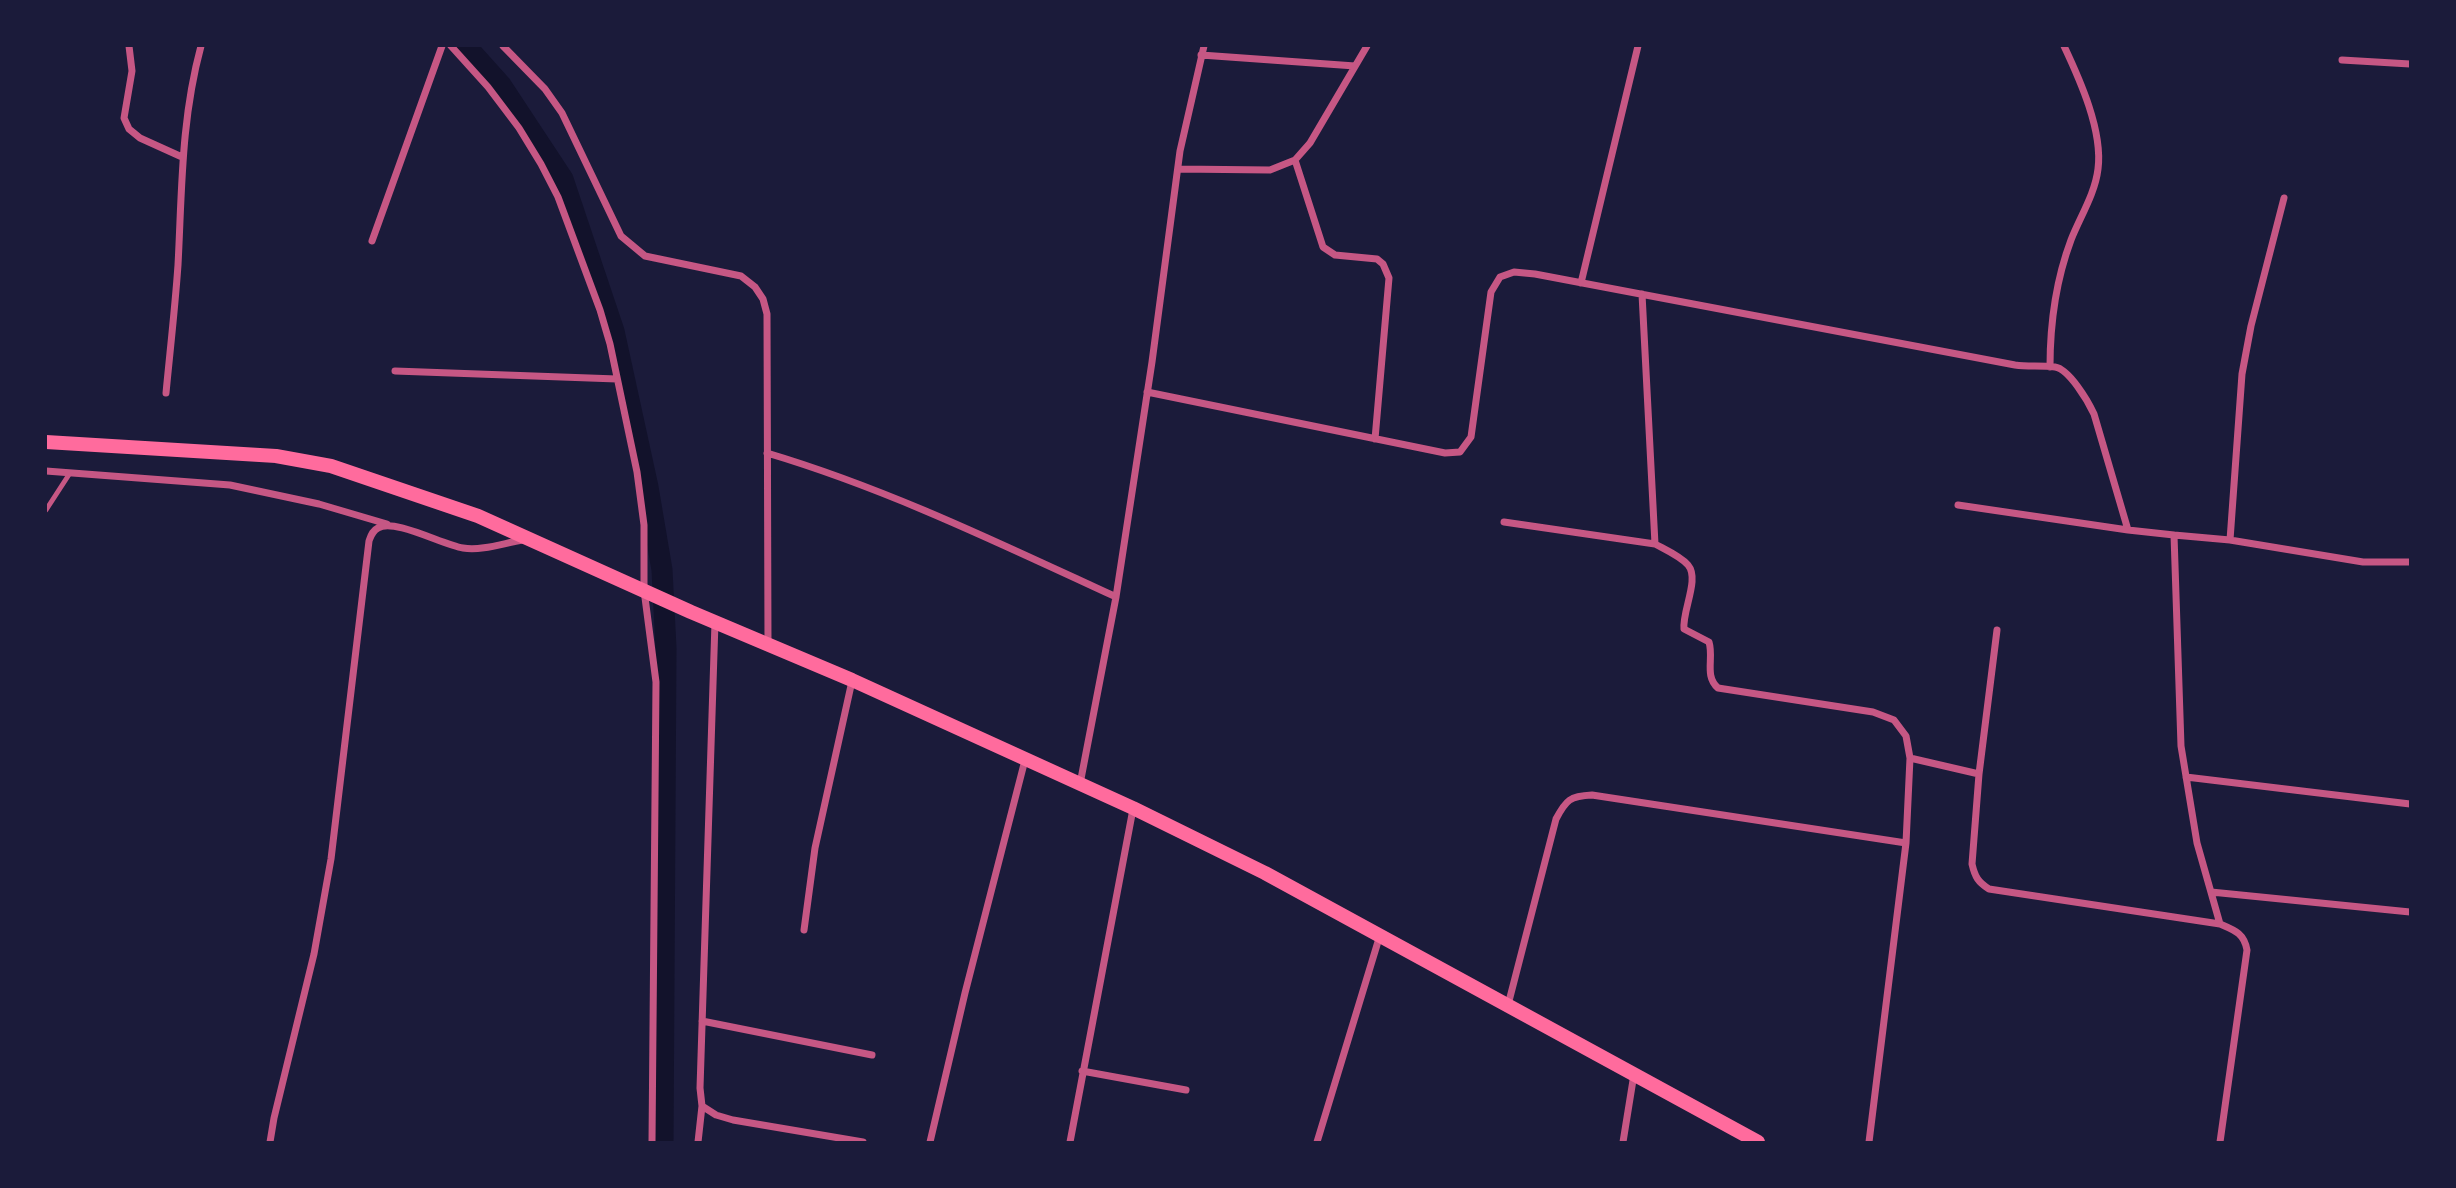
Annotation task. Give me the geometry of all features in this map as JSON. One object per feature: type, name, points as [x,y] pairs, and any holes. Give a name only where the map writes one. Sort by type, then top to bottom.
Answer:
[{"type":"main road","points":[[46,442],[276,456],[331,466],[478,516],[691,612],[852,680],[1133,808],[1380,934],[1634,1073],[1751,1141]]},
{"type":"street","points":[[130,46],[132,71],[124,118],[129,130],[140,138],[182,157]]},
{"type":"street","points":[[166,394],[177,268],[182,157],[187,108],[201,46]]},
{"type":"street","points":[[372,241],[442,46]]},
{"type":"street","points":[[451,46],[488,87],[519,128],[552,186],[600,310],[641,498],[656,682],[652,1143]]},
{"type":"street","points":[[503,46],[545,89],[562,113],[621,236],[645,256],[741,276],[755,287],[763,299],[767,314],[768,645]]},
{"type":"street","points":[[1080,784],[1116,597],[1178,169],[1204,46]]},
{"type":"street","points":[[1178,169],[1270,170],[1295,160],[1310,143],[1367,46]]},
{"type":"street","points":[[1581,282],[1638,46]]},
{"type":"street","points":[[2050,367],[2051,321],[2067,252],[2098,169],[2092,116],[2064,46]]},
{"type":"street","points":[[1201,55],[1355,66]]},
{"type":"street","points":[[2342,60],[2410,64]]},
{"type":"street","points":[[1295,160],[1323,247],[1335,255],[1377,259],[1387,270],[1389,278],[1375,439]]},
{"type":"street","points":[[2230,540],[2239,398],[2244,364],[2284,198]]},
{"type":"street","points":[[1147,392],[1446,453],[1460,452],[1471,437],[1491,292],[1500,277],[1514,272],[1581,282],[2026,367],[2063,370],[2094,414],[2128,530]]},
{"type":"street","points":[[1642,294],[1655,544]]},
{"type":"street","points":[[395,371],[617,379]]},
{"type":"street","points":[[767,453],[860,483],[967,528],[1116,597]]},
{"type":"street","points":[[46,471],[230,485],[294,498],[465,548],[482,548],[528,539]]},
{"type":"street","points":[[1958,505],[2128,530],[2230,540],[2353,561],[2410,562]]},
{"type":"street","points":[[1504,522],[1655,544],[1686,563],[1691,570],[1693,579],[1683,621],[1684,629],[1709,642],[1709,676],[1718,688],[1873,712],[1894,720],[1906,736],[1910,758],[1906,843],[1869,1143]]},
{"type":"street","points":[[270,1143],[314,954],[331,859],[369,541],[374,530],[381,526],[394,526]]},
{"type":"street","points":[[2174,535],[2181,746],[2197,843],[2220,924]]},
{"type":"street","points":[[698,1143],[702,1106],[700,1088],[715,621]]},
{"type":"street","points":[[1997,630],[1979,774],[1972,864],[1975,877],[1989,889],[2220,924],[2238,932],[2245,940],[2247,950],[2220,1143]]},
{"type":"street","points":[[804,930],[815,848],[852,680]]},
{"type":"street","points":[[1910,758],[1979,774]]},
{"type":"street","points":[[930,1143],[965,993],[1026,759]]},
{"type":"street","points":[[2186,777],[2410,804]]},
{"type":"street","points":[[1508,1005],[1556,819],[1563,805],[1574,796],[1592,795],[1906,843]]},
{"type":"street","points":[[1070,1143],[1133,808]]},
{"type":"street","points":[[2211,892],[2410,912]]},
{"type":"street","points":[[1317,1143],[1380,934]]},
{"type":"street","points":[[702,1021],[872,1055]]},
{"type":"street","points":[[1082,1071],[1186,1090]]},
{"type":"street","points":[[1623,1143],[1634,1073]]},
{"type":"street","points":[[702,1106],[716,1115],[733,1120],[863,1143]]},
{"type":"lane","points":[[46,510],[70,473]]},
{"type":"waterway","points":[[466,46],[501,85],[563,179],[614,331],[648,487],[662,570],[666,648],[663,1142]]}]
